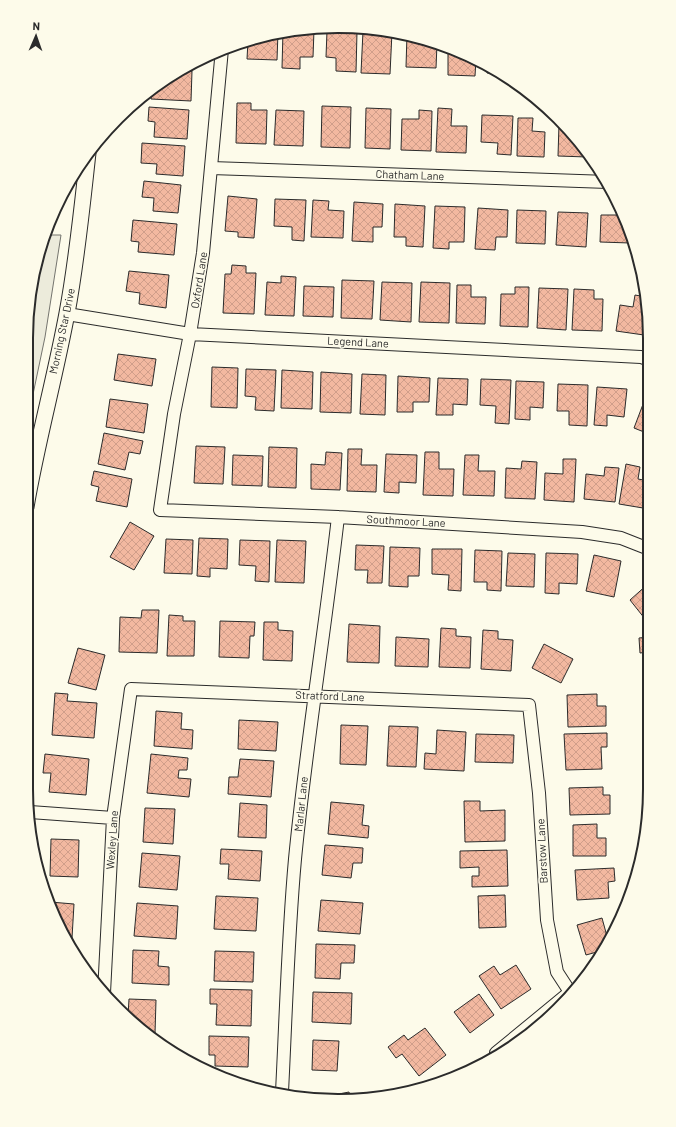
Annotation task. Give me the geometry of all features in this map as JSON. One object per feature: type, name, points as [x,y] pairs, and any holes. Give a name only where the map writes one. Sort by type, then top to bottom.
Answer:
[{"type":"street","name":"Oxford Lane","points":[[160,510],[174,414],[190,334],[203,253],[221,56]]},
{"type":"street","name":"Morning Star Drive","points":[[33,457],[67,314],[77,255],[87,165]]},
{"type":"street","name":"Chatham Lane","points":[[211,168],[599,182]]},
{"type":"street","name":"Legend Lane","points":[[67,314],[190,334],[500,349],[643,358]]},
{"type":"street","name":"Southmoor Lane","points":[[160,510],[338,517],[582,532],[621,538],[643,547]]},
{"type":"street","name":"Marlar Lane","points":[[282,1089],[295,860],[314,695],[328,603],[338,517]]},
{"type":"street","name":"Stratford Lane","points":[[131,689],[314,695],[529,705]]},
{"type":"street","name":"Wexley Lane","points":[[104,985],[113,818],[131,689]]},
{"type":"street","name":"Barstow Lane","points":[[529,705],[539,793],[546,920],[557,972],[568,989]]},
{"type":"street","points":[[34,812],[113,818]]},
{"type":"street","points":[[515,1037],[550,1009]]},
{"type":"shaded area","points":[[51,235],[61,235],[45,337],[33,394],[34,318],[39,278]]},
{"type":"building","points":[[314,34],[313,57],[300,57],[300,69],[282,68],[283,38]]},
{"type":"building","points":[[327,34],[357,34],[356,72],[336,71],[336,58],[326,57]]},
{"type":"building","points":[[363,34],[392,38],[390,74],[361,73]]},
{"type":"building","points":[[278,39],[277,60],[247,59],[248,47]]},
{"type":"building","points":[[407,41],[437,49],[436,68],[406,67]]},
{"type":"building","points":[[448,53],[476,66],[475,76],[448,75]]},
{"type":"building","points":[[192,71],[191,101],[151,99],[152,96],[169,84]]},
{"type":"building","points":[[237,103],[251,103],[251,110],[267,110],[266,144],[236,143]]},
{"type":"building","points":[[322,106],[351,107],[350,148],[321,147]]},
{"type":"building","points":[[149,107],[189,110],[187,139],[154,137],[155,122],[148,121]]},
{"type":"building","points":[[366,108],[391,109],[390,149],[365,148]]},
{"type":"building","points":[[438,108],[452,109],[451,126],[467,126],[466,153],[436,152]]},
{"type":"building","points":[[276,110],[304,111],[303,146],[274,145]]},
{"type":"building","points":[[419,110],[432,111],[431,151],[401,150],[402,119],[419,119]]},
{"type":"building","points":[[482,115],[513,116],[511,155],[497,154],[498,143],[481,142]]},
{"type":"building","points":[[518,118],[533,118],[532,131],[545,132],[544,157],[517,156]]},
{"type":"building","points":[[559,128],[583,157],[558,156]]},
{"type":"building","points":[[142,143],[185,146],[183,176],[156,174],[157,164],[141,163]]},
{"type":"building","points":[[144,181],[181,185],[178,213],[153,211],[154,198],[142,197]]},
{"type":"building","points":[[228,196],[257,199],[254,238],[238,237],[238,232],[225,231]]},
{"type":"building","points":[[275,199],[306,200],[304,241],[292,240],[292,227],[274,226]]},
{"type":"building","points":[[313,200],[329,201],[328,210],[344,211],[343,238],[311,237]]},
{"type":"building","points":[[354,202],[383,204],[382,227],[373,227],[373,242],[352,241]]},
{"type":"building","points":[[395,204],[425,206],[423,247],[406,246],[406,237],[394,237]]},
{"type":"building","points":[[435,206],[465,207],[464,242],[449,242],[449,249],[433,248]]},
{"type":"building","points":[[478,208],[508,210],[507,237],[496,237],[495,250],[475,249]]},
{"type":"building","points":[[517,210],[546,211],[545,244],[516,243]]},
{"type":"building","points":[[558,212],[588,213],[586,247],[556,245]]},
{"type":"building","points":[[601,215],[617,215],[628,243],[600,242]]},
{"type":"building","points":[[133,220],[177,224],[174,255],[138,252],[139,242],[131,241]]},
{"type":"building","points":[[232,265],[246,266],[246,273],[256,273],[254,314],[223,313],[225,274],[231,274]]},
{"type":"building","points":[[129,271],[169,275],[166,308],[139,304],[140,293],[126,291]]},
{"type":"building","points":[[281,276],[296,277],[294,316],[265,315],[267,282],[281,283]]},
{"type":"building","points":[[342,280],[374,281],[372,319],[341,318]]},
{"type":"building","points":[[382,282],[412,283],[411,322],[380,320]]},
{"type":"building","points":[[421,282],[450,283],[449,323],[419,322]]},
{"type":"building","points":[[457,285],[471,285],[471,297],[486,297],[485,324],[456,323]]},
{"type":"building","points":[[304,286],[334,287],[333,317],[303,316]]},
{"type":"building","points":[[515,287],[529,287],[528,327],[500,326],[501,294],[515,294]]},
{"type":"building","points":[[539,288],[568,289],[566,330],[537,328]]},
{"type":"building","points":[[574,289],[594,290],[594,299],[603,299],[602,331],[572,330]]},
{"type":"building","points":[[635,295],[640,296],[643,335],[616,331],[620,305],[633,307]]},
{"type":"building","points":[[118,354],[156,359],[152,386],[114,380]]},
{"type":"building","points":[[212,367],[238,368],[237,408],[211,407]]},
{"type":"building","points":[[246,369],[276,370],[274,411],[255,410],[256,397],[245,396]]},
{"type":"building","points":[[282,370],[313,372],[312,409],[281,408]]},
{"type":"building","points":[[321,372],[352,374],[351,413],[320,412]]},
{"type":"building","points":[[362,374],[386,375],[385,415],[360,414]]},
{"type":"building","points":[[398,376],[430,378],[429,402],[413,402],[413,412],[397,412]]},
{"type":"building","points":[[438,378],[468,379],[467,405],[453,404],[453,415],[436,415]]},
{"type":"building","points":[[481,379],[511,380],[509,424],[495,423],[496,406],[480,405]]},
{"type":"building","points":[[516,381],[544,382],[543,408],[530,407],[530,420],[515,419]]},
{"type":"building","points":[[558,384],[588,385],[587,426],[569,425],[569,411],[557,411]]},
{"type":"building","points":[[597,387],[627,389],[624,417],[607,415],[607,426],[594,425]]},
{"type":"building","points":[[110,399],[148,404],[144,433],[106,427]]},
{"type":"building","points":[[643,404],[643,432],[634,428]]},
{"type":"building","points":[[104,433],[143,441],[140,454],[129,452],[125,470],[98,464]]},
{"type":"building","points":[[196,446],[225,447],[223,484],[194,483]]},
{"type":"building","points":[[269,447],[297,448],[296,488],[268,487]]},
{"type":"building","points":[[348,449],[362,449],[361,465],[377,465],[376,492],[347,491]]},
{"type":"building","points":[[326,452],[342,453],[340,490],[311,489],[311,464],[325,465]]},
{"type":"building","points":[[425,452],[439,452],[439,469],[454,469],[453,496],[423,495]]},
{"type":"building","points":[[386,454],[417,455],[416,483],[399,482],[399,493],[384,492]]},
{"type":"building","points":[[233,455],[263,456],[262,486],[232,485]]},
{"type":"building","points":[[465,455],[479,455],[478,471],[495,471],[494,496],[463,495]]},
{"type":"building","points":[[563,459],[576,459],[574,502],[544,500],[545,473],[563,474]]},
{"type":"building","points":[[522,461],[537,462],[535,499],[505,498],[506,468],[521,469]]},
{"type":"building","points":[[626,464],[640,467],[638,479],[643,480],[643,508],[619,504]]},
{"type":"building","points":[[605,467],[619,468],[615,502],[584,499],[586,474],[604,476]]},
{"type":"building","points":[[94,471],[132,479],[127,507],[96,501],[99,487],[91,485]]},
{"type":"building","points":[[130,522],[154,536],[134,570],[110,557]]},
{"type":"building","points":[[199,538],[228,539],[227,569],[210,568],[210,577],[197,576]]},
{"type":"building","points":[[166,539],[193,540],[192,574],[164,573]]},
{"type":"building","points":[[240,540],[270,541],[269,582],[255,581],[256,566],[239,565]]},
{"type":"building","points":[[277,540],[306,541],[304,583],[275,582]]},
{"type":"building","points":[[356,545],[384,546],[382,583],[367,583],[368,570],[355,570]]},
{"type":"building","points":[[390,547],[420,548],[419,576],[408,576],[408,587],[389,586]]},
{"type":"building","points":[[432,549],[462,549],[461,591],[448,590],[449,575],[432,574]]},
{"type":"building","points":[[475,550],[502,551],[501,591],[487,590],[487,582],[474,582]]},
{"type":"building","points":[[508,553],[535,554],[534,587],[506,586]]},
{"type":"building","points":[[546,553],[578,554],[577,584],[559,583],[559,594],[545,593]]},
{"type":"building","points":[[594,555],[621,561],[614,597],[586,591]]},
{"type":"building","points":[[643,588],[643,616],[630,600]]},
{"type":"building","points":[[142,610],[159,610],[157,653],[119,652],[120,617],[141,618]]},
{"type":"building","points":[[169,615],[183,616],[183,621],[195,621],[194,656],[167,656]]},
{"type":"building","points":[[220,621],[255,622],[254,636],[250,636],[249,658],[219,657]]},
{"type":"building","points":[[264,622],[278,622],[278,630],[293,631],[292,661],[263,660]]},
{"type":"building","points":[[349,624],[380,626],[379,663],[347,662]]},
{"type":"building","points":[[441,628],[456,629],[456,636],[471,637],[470,668],[439,667]]},
{"type":"building","points":[[483,630],[498,631],[498,639],[513,640],[511,671],[481,669]]},
{"type":"building","points":[[396,637],[429,639],[428,667],[395,666]]},
{"type":"building","points":[[639,638],[643,638],[643,653],[640,653]]},
{"type":"building","points":[[544,644],[573,659],[561,683],[532,668]]},
{"type":"building","points":[[78,648],[105,655],[96,690],[68,683]]},
{"type":"building","points":[[55,693],[68,694],[67,701],[97,703],[94,738],[52,735]]},
{"type":"building","points":[[597,694],[597,706],[606,706],[606,726],[568,727],[567,695]]},
{"type":"building","points":[[156,711],[182,713],[181,729],[193,730],[192,749],[154,746]]},
{"type":"building","points":[[239,720],[278,722],[276,751],[238,749]]},
{"type":"building","points":[[341,725],[368,726],[366,765],[340,764]]},
{"type":"building","points":[[389,726],[418,727],[416,767],[387,766]]},
{"type":"building","points":[[437,730],[466,732],[464,771],[424,769],[425,753],[436,754]]},
{"type":"building","points":[[607,733],[607,747],[601,747],[602,769],[566,770],[564,734]]},
{"type":"building","points":[[476,734],[514,735],[513,763],[475,762]]},
{"type":"building","points":[[45,754],[89,759],[86,795],[49,792],[51,773],[43,773]]},
{"type":"building","points":[[151,754],[188,758],[187,770],[179,770],[178,778],[191,779],[189,797],[147,793]]},
{"type":"building","points":[[240,759],[274,761],[271,797],[228,794],[229,777],[238,777]]},
{"type":"building","points":[[603,787],[603,795],[610,795],[610,814],[570,815],[569,788]]},
{"type":"building","points":[[464,801],[480,801],[480,811],[505,810],[505,841],[465,842]]},
{"type":"building","points":[[331,802],[364,805],[362,825],[369,826],[368,838],[328,834]]},
{"type":"building","points":[[240,803],[267,805],[266,838],[238,837]]},
{"type":"building","points":[[145,808],[175,809],[173,844],[143,842]]},
{"type":"building","points":[[597,824],[597,838],[606,838],[606,856],[573,856],[573,825]]},
{"type":"building","points":[[51,839],[79,840],[78,877],[50,876]]},
{"type":"building","points":[[325,845],[363,848],[362,863],[353,863],[351,878],[322,875]]},
{"type":"building","points":[[221,849],[262,851],[260,881],[228,879],[229,864],[220,864]]},
{"type":"building","points":[[507,850],[508,886],[472,887],[472,876],[479,876],[479,867],[460,868],[460,851]]},
{"type":"building","points":[[142,853],[180,856],[177,890],[139,887]]},
{"type":"building","points":[[614,868],[615,881],[608,882],[609,898],[577,900],[575,870]]},
{"type":"building","points":[[505,895],[506,927],[479,928],[478,896]]},
{"type":"building","points":[[216,896],[258,898],[256,931],[214,929]]},
{"type":"building","points":[[321,900],[363,903],[360,934],[318,931]]},
{"type":"building","points":[[55,902],[74,904],[72,938],[64,924]]},
{"type":"building","points":[[137,903],[178,906],[176,939],[134,936]]},
{"type":"building","points":[[602,918],[606,934],[596,952],[586,955],[577,925]]},
{"type":"building","points":[[316,944],[355,945],[354,963],[341,963],[340,979],[315,978]]},
{"type":"building","points":[[133,950],[159,951],[158,966],[169,967],[169,985],[132,983]]},
{"type":"building","points":[[215,951],[254,952],[253,982],[214,981]]},
{"type":"building","points":[[516,965],[531,989],[501,1009],[479,976],[494,966],[500,975]]},
{"type":"building","points":[[210,989],[252,990],[251,1026],[216,1025],[217,1004],[210,1004]]},
{"type":"building","points":[[313,992],[352,993],[351,1024],[312,1022]]},
{"type":"building","points":[[479,994],[494,1015],[470,1033],[454,1012]]},
{"type":"building","points":[[129,999],[156,1000],[155,1033],[152,1031],[128,1010]]},
{"type":"building","points":[[425,1028],[446,1055],[419,1076],[402,1054],[396,1058],[388,1047],[404,1035],[408,1040]]},
{"type":"building","points":[[209,1036],[249,1037],[248,1067],[215,1066],[215,1055],[209,1055]]},
{"type":"building","points":[[313,1040],[339,1041],[337,1071],[312,1070]]}]
